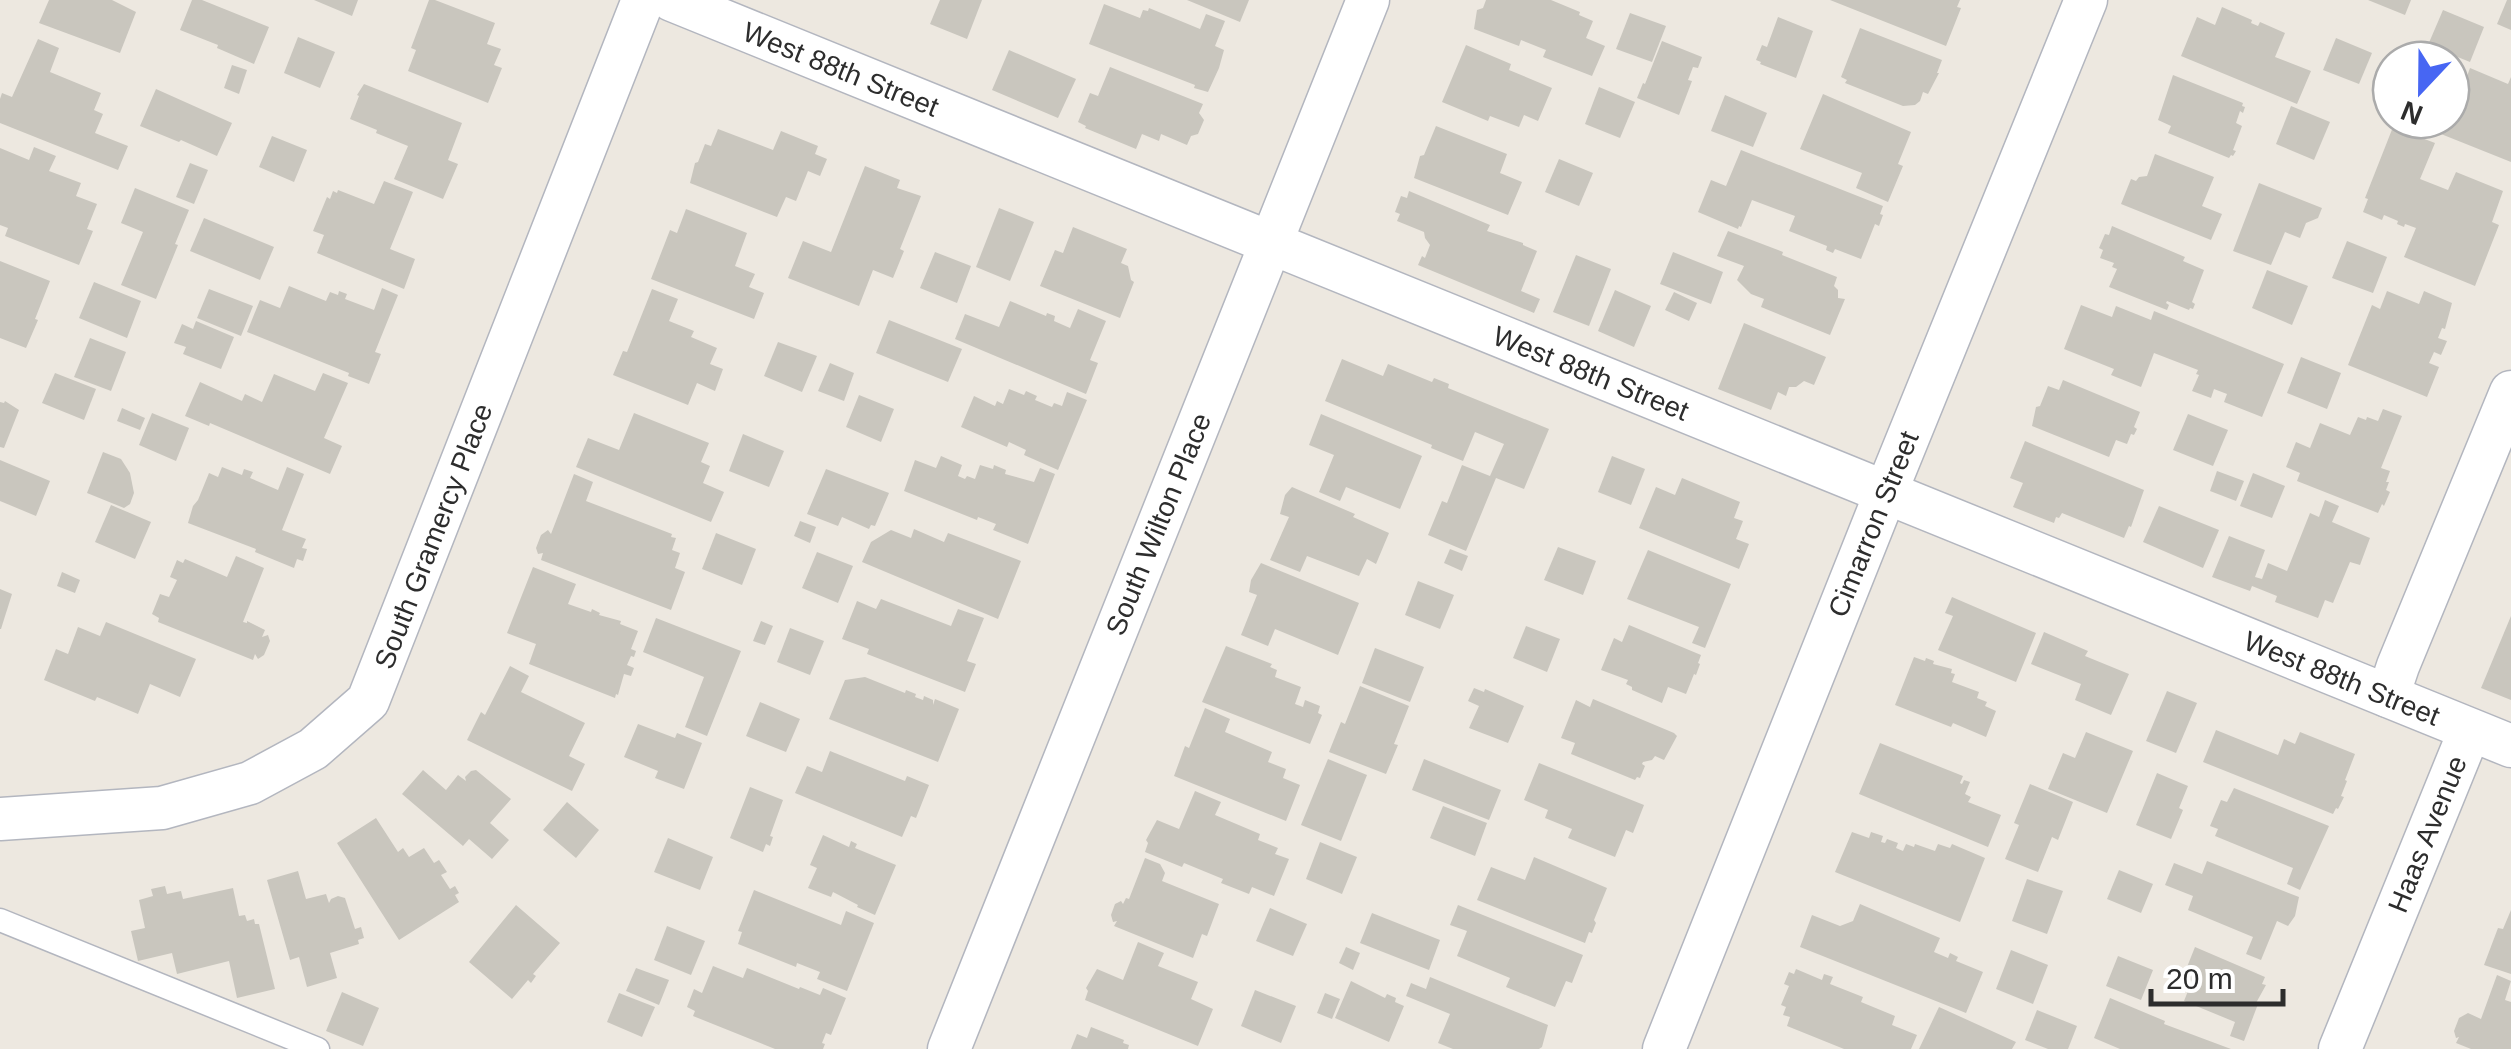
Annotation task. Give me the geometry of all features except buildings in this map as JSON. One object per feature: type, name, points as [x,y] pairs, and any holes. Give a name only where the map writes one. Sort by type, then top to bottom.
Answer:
[{"type":"street","name":"South Gramercy Place","points":[[0,818],[162,808],[250,783],[313,750],[368,701],[643,0]]},
{"type":"street","name":"West 88th Street","points":[[672,0],[2511,746]]},
{"type":"street","name":"South Wilton Place","points":[[949,1049],[1368,0]]},
{"type":"street","name":"Cimarron Street","points":[[1664,1049],[2086,0]]},
{"type":"street","points":[[2388,696],[2511,392]]},
{"type":"street","name":"Haas Avenue","points":[[2340,1049],[2470,730]]},
{"type":"lane","points":[[0,920],[318,1049]]}]
